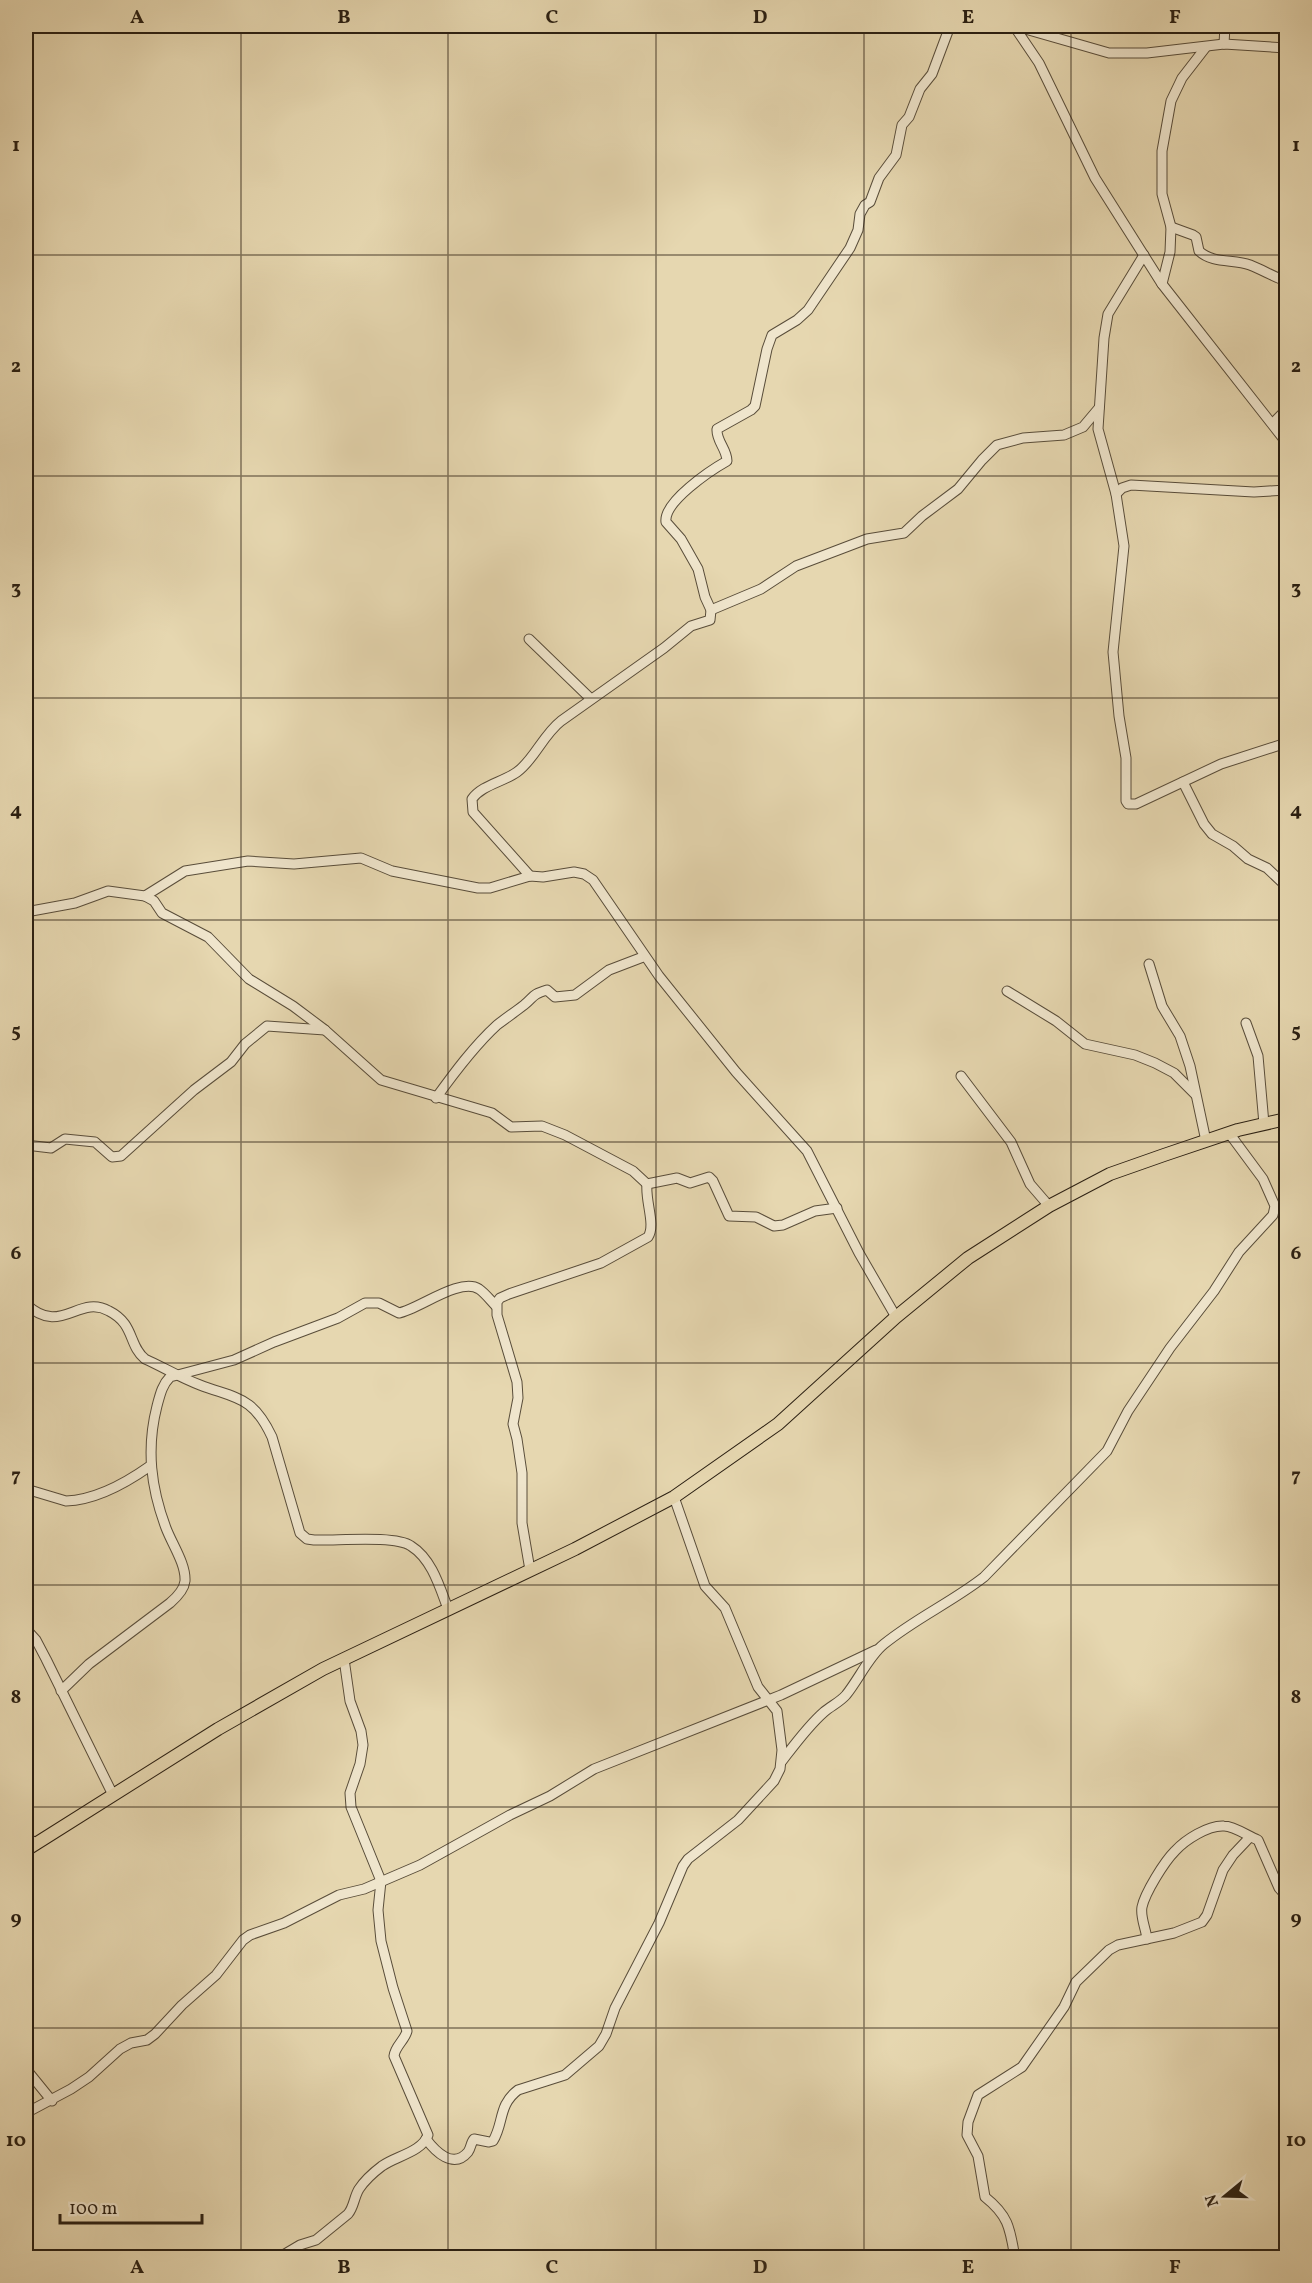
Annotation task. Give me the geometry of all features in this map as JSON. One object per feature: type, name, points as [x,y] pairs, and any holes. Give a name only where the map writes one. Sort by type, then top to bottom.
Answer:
[{"type":"main road","points":[[31,1847],[218,1729],[344,1659],[530,1570],[675,1497],[778,1424],[896,1317],[968,1258],[1049,1206],[1110,1174],[1229,1133],[1287,1119]]},
{"type":"street","points":[[530,876],[473,812],[472,800],[482,790],[520,770],[551,729],[690,626],[710,620],[711,610],[698,569],[684,543],[666,522],[667,513],[687,490],[728,461],[724,447],[716,435],[717,429],[751,410],[756,400],[772,335],[802,316],[850,248],[858,230],[862,211],[870,202],[879,178],[896,154],[902,125],[909,117],[920,89],[932,74],[950,26]]},
{"type":"street","points":[[1015,26],[1109,53],[1147,53],[1224,44],[1287,48]]},
{"type":"street","points":[[1015,26],[1039,63],[1095,178],[1162,284],[1287,442]]},
{"type":"street","points":[[1224,44],[1225,26]]},
{"type":"street","points":[[1162,284],[1170,252],[1170,227],[1162,185],[1162,151],[1171,101],[1182,78],[1206,47]]},
{"type":"street","points":[[1170,227],[1196,237],[1199,251],[1206,256],[1225,262],[1249,265],[1287,281]]},
{"type":"street","points":[[1144,255],[1108,314],[1104,338],[1098,429],[1116,494],[1124,552],[1113,652],[1119,716],[1126,758],[1125,798],[1128,804],[1136,804],[1221,764],[1287,743]]},
{"type":"street","points":[[711,610],[761,589],[795,566],[867,539],[904,533],[922,516],[958,489],[981,460],[997,445],[1023,438],[1064,435],[1083,428],[1099,408]]},
{"type":"street","points":[[1273,423],[1287,410]]},
{"type":"street","points":[[1116,494],[1122,488],[1131,486],[1254,492],[1287,490]]},
{"type":"street","points":[[529,639],[591,699]]},
{"type":"street","points":[[1183,782],[1204,824],[1212,834],[1233,846],[1248,859],[1267,868],[1287,886]]},
{"type":"street","points":[[26,912],[75,903],[108,891],[139,897],[146,896],[185,871],[248,861],[294,864],[355,858],[392,871],[478,888],[490,888],[530,876],[584,873],[593,880],[644,957],[736,1072],[807,1151],[859,1253],[896,1317]]},
{"type":"street","points":[[146,896],[154,901],[162,913],[208,937],[255,984],[293,1006],[325,1030],[381,1080],[492,1113],[511,1127],[543,1126],[633,1171],[647,1184]]},
{"type":"street","points":[[436,1098],[460,1064],[501,1022],[527,1002],[533,994],[548,990],[555,997],[575,995],[609,970],[644,957]]},
{"type":"street","points":[[1149,964],[1162,1006],[1180,1036],[1190,1066],[1206,1141]]},
{"type":"street","points":[[1007,991],[1056,1021],[1085,1044],[1135,1055],[1155,1063],[1174,1073],[1195,1094]]},
{"type":"street","points":[[1246,1023],[1258,1056],[1264,1124]]},
{"type":"street","points":[[26,1145],[51,1148],[65,1139],[72,1139],[80,1142],[95,1142],[112,1157],[122,1156],[194,1090],[231,1062],[245,1044],[267,1026],[325,1030]]},
{"type":"street","points":[[961,1076],[1011,1142],[1030,1184],[1049,1206]]},
{"type":"street","points":[[26,2113],[52,2101],[89,2077],[120,2049],[131,2043],[147,2040],[155,2034],[182,2005],[216,1975],[246,1937],[284,1923],[339,1895],[364,1889],[420,1865],[510,1815],[550,1796],[594,1769],[767,1700],[876,1650],[914,1621],[965,1592],[984,1577],[1107,1450],[1128,1411],[1170,1348],[1214,1291],[1235,1257],[1273,1215],[1275,1206],[1263,1179],[1229,1133]]},
{"type":"street","points":[[647,1184],[677,1178],[690,1183],[709,1177],[729,1216],[756,1217],[774,1226],[783,1225],[815,1211],[837,1208]]},
{"type":"street","points":[[496,1306],[500,1298],[601,1263],[648,1237],[652,1229],[646,1201],[647,1184]]},
{"type":"street","points":[[61,1691],[89,1664],[170,1603],[185,1584],[185,1574],[166,1527],[152,1483],[150,1466],[152,1425],[164,1382],[177,1374],[234,1360],[338,1318],[365,1303],[379,1302],[399,1313],[460,1287],[472,1286],[479,1289],[496,1306],[517,1382],[518,1398],[513,1424],[522,1473],[522,1523],[530,1570]]},
{"type":"street","points":[[26,1304],[34,1312],[45,1317],[64,1316],[76,1310],[94,1306],[109,1310],[130,1330],[138,1353],[201,1386],[240,1398],[260,1416],[272,1437],[300,1533],[307,1539],[314,1540],[396,1539],[411,1545],[422,1555],[433,1572],[448,1609]]},
{"type":"street","points":[[26,1489],[66,1501],[73,1500],[109,1490],[129,1481],[150,1466]]},
{"type":"street","points":[[675,1497],[705,1586],[725,1608],[753,1677],[767,1700],[777,1711],[782,1761]]},
{"type":"street","points":[[26,1629],[36,1640],[46,1659],[113,1795]]},
{"type":"street","points":[[426,2139],[437,2153],[452,2159],[462,2157],[474,2139],[493,2141],[504,2107],[512,2095],[518,2090],[565,2075],[599,2046],[615,2008],[659,1923],[683,1866],[688,1859],[723,1834],[751,1808],[774,1781],[782,1761],[812,1724],[843,1698],[861,1677],[876,1650]]},
{"type":"street","points":[[278,2258],[300,2245],[316,2240],[348,2214],[352,2210],[358,2189],[372,2174],[385,2164],[424,2144],[428,2130],[394,2056],[406,2037],[407,2031],[381,1941],[378,1910],[381,1881],[351,1807],[350,1793],[360,1764],[363,1745],[361,1731],[350,1701],[344,1659]]},
{"type":"street","points":[[1147,1939],[1141,1911],[1144,1900],[1175,1851],[1202,1832],[1216,1826],[1226,1825],[1258,1840],[1279,1888],[1287,1896]]},
{"type":"street","points":[[26,1836],[31,1847]]},
{"type":"street","points":[[1015,2258],[1008,2221],[985,2197],[980,2163],[967,2135],[968,2122],[978,2095],[1022,2067],[1064,2007],[1076,1982],[1108,1950],[1118,1945],[1174,1933],[1202,1922],[1207,1915],[1223,1870],[1250,1837]]},
{"type":"street","points":[[26,2069],[52,2101]]}]
